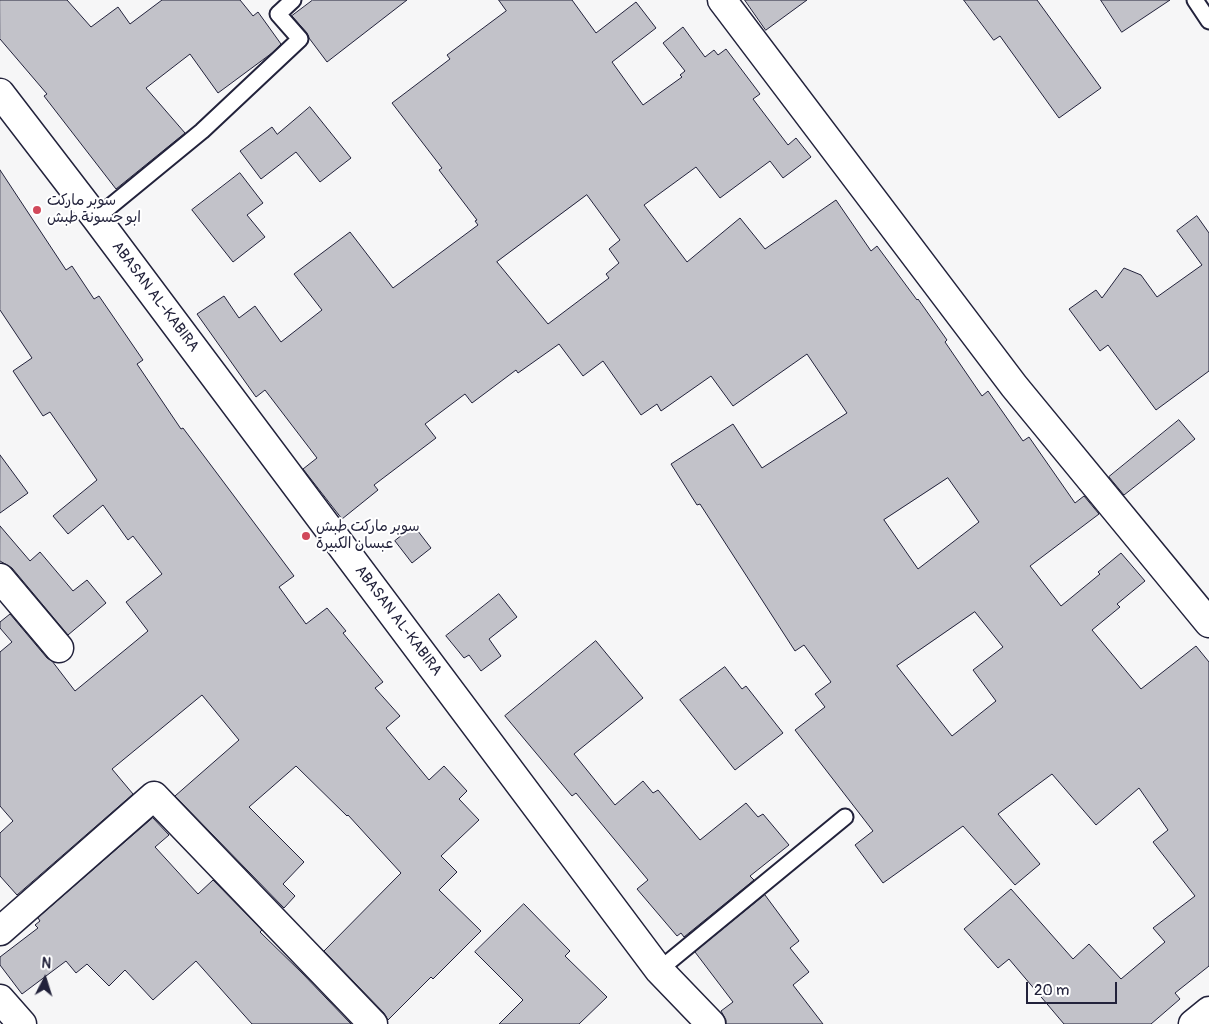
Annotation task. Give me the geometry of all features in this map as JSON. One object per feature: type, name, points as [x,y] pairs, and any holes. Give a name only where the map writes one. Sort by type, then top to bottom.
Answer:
[{"type":"street","points":[[722,0],[1014,386],[1209,623]]},
{"type":"street","name":"ABASAN AL-KABIRA","points":[[0,93],[96,218],[659,970],[711,1024]]},
{"type":"street","points":[[0,578],[59,648]]},
{"type":"street","points":[[0,931],[154,796],[373,1024]]},
{"type":"street","points":[[0,999],[22,1024]]},
{"type":"street","points":[[1193,1024],[1209,1011]]},
{"type":"lane","points":[[96,218],[202,131],[300,39],[278,14],[293,0]]},
{"type":"lane","points":[[1195,0],[1209,21]]},
{"type":"lane","points":[[659,970],[845,817]]},
{"type":"building","points":[[0,0],[67,0],[91,27],[118,7],[130,24],[162,0],[240,0],[253,16],[258,12],[281,44],[272,53],[218,93],[190,54],[146,88],[185,133],[116,189],[44,96],[47,94],[0,39]]},
{"type":"building","points":[[313,0],[407,0],[327,62],[307,33],[292,16]]},
{"type":"building","points":[[499,0],[572,0],[596,33],[636,2],[656,28],[612,62],[643,105],[682,77],[680,75],[685,71],[663,43],[683,27],[705,57],[714,50],[718,55],[726,49],[760,94],[753,99],[788,145],[796,138],[811,157],[783,178],[770,161],[720,198],[696,167],[644,205],[687,262],[740,218],[765,249],[836,200],[871,251],[877,246],[918,299],[947,340],[945,342],[982,396],[988,391],[1023,441],[1029,437],[1075,503],[1084,496],[1099,514],[1030,566],[1061,606],[1100,574],[1098,572],[1121,553],[1145,581],[1117,604],[1120,607],[1092,630],[1141,689],[1196,646],[1209,662],[1209,966],[1175,993],[1180,999],[1151,1024],[1064,1024],[1009,959],[998,968],[964,929],[1011,889],[1073,959],[1089,944],[1121,979],[1165,942],[1153,928],[1195,896],[1153,842],[1168,830],[1139,788],[1096,825],[1052,774],[998,814],[1040,864],[1015,885],[963,826],[883,883],[855,845],[873,831],[795,730],[825,707],[815,694],[831,682],[804,645],[795,651],[700,504],[697,505],[671,464],[733,424],[762,468],[847,413],[807,354],[733,406],[711,376],[661,411],[657,404],[641,415],[603,361],[583,376],[559,344],[518,373],[516,370],[472,403],[465,394],[425,424],[436,438],[374,485],[378,490],[342,519],[303,469],[317,458],[265,390],[256,397],[197,314],[224,296],[239,318],[255,306],[281,342],[322,310],[294,274],[350,232],[393,288],[478,225],[475,221],[477,220],[439,170],[442,168],[392,103],[450,59],[447,55],[506,11]],"holes":[[[587,195],[620,240],[609,249],[619,263],[606,274],[609,278],[548,324],[497,262]],[[948,478],[979,522],[918,569],[884,520]],[[975,612],[1003,647],[973,670],[996,701],[952,736],[897,666]]]},
{"type":"building","points":[[745,0],[807,0],[766,30]]},
{"type":"building","points":[[964,0],[1037,0],[1101,88],[1059,118],[1000,36],[994,40]]},
{"type":"building","points":[[1101,0],[1170,0],[1122,32]]},
{"type":"building","points":[[310,107],[351,158],[320,182],[296,152],[261,179],[240,151],[272,127],[277,134]]},
{"type":"building","points":[[0,170],[66,270],[72,266],[94,299],[99,296],[143,360],[137,364],[181,429],[183,428],[294,576],[279,587],[306,624],[327,608],[346,631],[343,633],[383,682],[375,688],[400,716],[386,728],[429,780],[444,766],[467,791],[459,799],[479,820],[441,856],[457,872],[439,890],[481,931],[388,1020],[384,1013],[324,951],[401,873],[348,815],[296,766],[249,807],[304,862],[283,884],[295,896],[284,908],[175,796],[239,740],[202,695],[112,769],[133,794],[17,895],[0,876],[0,833],[13,821],[0,806],[0,652],[12,642],[0,628],[0,622],[10,614],[47,658],[52,661],[75,691],[148,631],[126,602],[162,574],[133,536],[128,540],[103,505],[68,534],[53,516],[97,480],[50,412],[43,416],[13,371],[32,358],[0,310]]},
{"type":"building","points":[[240,173],[263,203],[247,215],[265,237],[233,262],[192,210]]},
{"type":"building","points":[[1197,216],[1209,233],[1209,371],[1156,410],[1108,345],[1100,351],[1069,309],[1096,290],[1102,298],[1124,268],[1141,275],[1157,297],[1202,265],[1177,231]]},
{"type":"building","points":[[1179,420],[1195,439],[1124,495],[1109,477]]},
{"type":"building","points":[[0,455],[28,493],[0,513]]},
{"type":"building","points":[[0,526],[30,561],[40,552],[73,591],[87,580],[106,603],[68,635],[12,568],[0,561]]},
{"type":"building","points":[[414,526],[431,548],[412,563],[395,541]]},
{"type":"building","points":[[499,594],[517,617],[489,639],[501,656],[481,671],[469,655],[464,658],[446,636]]},
{"type":"building","points":[[596,641],[643,698],[574,754],[615,805],[643,781],[653,793],[658,790],[700,840],[746,803],[758,817],[763,814],[789,845],[750,876],[754,880],[684,937],[681,933],[677,936],[637,889],[648,880],[576,793],[572,796],[505,716]]},
{"type":"building","points":[[725,667],[742,689],[746,686],[783,733],[735,770],[680,700]]},
{"type":"building","points":[[153,818],[169,835],[155,847],[198,894],[213,880],[262,930],[260,932],[351,1024],[252,1024],[196,961],[153,1000],[125,970],[109,986],[87,964],[76,973],[66,961],[22,994],[0,965],[0,957],[38,928],[35,925],[40,921],[38,918]]},
{"type":"building","points":[[765,895],[799,941],[790,948],[809,972],[793,985],[823,1024],[726,1024],[721,1011],[733,1002],[695,952]]},
{"type":"building","points":[[524,904],[570,951],[565,956],[607,997],[579,1024],[499,1024],[523,1000],[475,952]]},
{"type":"place","name":"سوبر ماركت ابو حسونة طبش","points":[[37,210]]},
{"type":"place","name":"سوبر ماركت طبش عبسان الكبيرة","points":[[306,536]]}]
